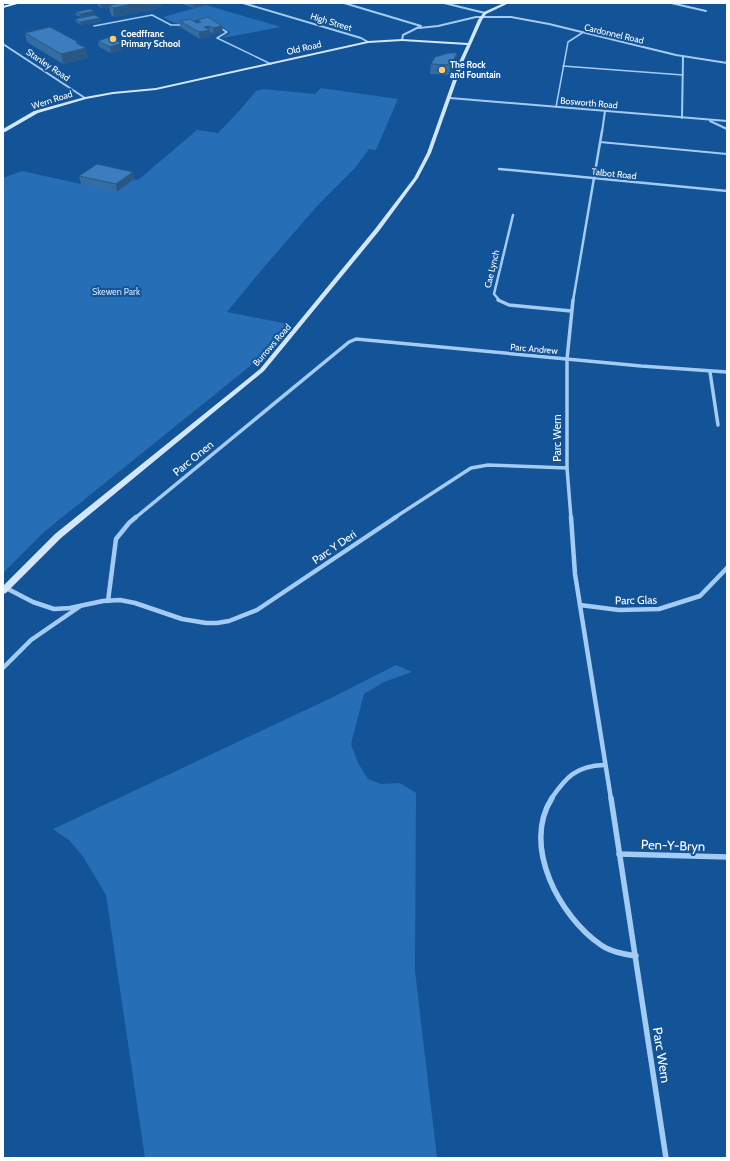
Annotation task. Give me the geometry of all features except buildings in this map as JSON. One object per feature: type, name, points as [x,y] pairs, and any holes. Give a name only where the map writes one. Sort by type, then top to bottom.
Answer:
[{"type":"main road","points":[[3,7],[19,3]]},
{"type":"main road","points":[[470,44],[484,14],[507,3]]},
{"type":"main road","name":"Old Road","points":[[85,98],[156,89],[368,42],[402,40],[470,44]]},
{"type":"main road","name":"Burrows Road","points":[[4,589],[58,536],[262,370],[368,242],[416,178],[429,153],[436,130],[450,98],[462,60],[470,44]]},
{"type":"main road","name":"Wern Road","points":[[3,131],[36,112],[85,98]]},
{"type":"street","name":"High Street","points":[[242,3],[361,38],[368,42]]},
{"type":"street","points":[[344,3],[417,24],[421,26],[419,28]]},
{"type":"street","points":[[444,3],[484,14]]},
{"type":"street","points":[[671,3],[706,11]]},
{"type":"street","points":[[402,40],[403,35],[419,28],[428,28],[484,14]]},
{"type":"street","name":"Cardonnel Road","points":[[484,14],[524,19],[701,61],[727,63]]},
{"type":"street","name":"Stanley Road","points":[[4,45],[85,98]]},
{"type":"street","points":[[682,118],[683,57]]},
{"type":"street","name":"Bosworth Road","points":[[450,98],[727,121]]},
{"type":"street","name":"Parc Wern","points":[[605,111],[592,178],[571,311],[567,359],[567,468],[574,574],[618,854],[636,956],[666,1158]]},
{"type":"street","points":[[706,120],[727,129]]},
{"type":"street","name":"Talbot Road","points":[[499,169],[727,191]]},
{"type":"street","name":"Cae Lynch","points":[[513,215],[494,294],[497,299],[510,305],[571,311]]},
{"type":"street","name":"Parc Andrew","points":[[356,339],[710,372],[727,372]]},
{"type":"street","name":"Parc Onen","points":[[108,600],[116,539],[129,523],[349,342],[356,339]]},
{"type":"street","points":[[710,372],[718,424]]},
{"type":"street","name":"Parc Y Deri","points":[[108,600],[128,601],[191,622],[211,624],[235,620],[257,610],[471,468],[488,465],[567,468]]},
{"type":"street","name":"Parc Glas","points":[[580,605],[619,610],[659,609],[700,596],[727,568]]},
{"type":"street","points":[[4,589],[35,605],[62,609],[108,600]]},
{"type":"street","points":[[3,668],[31,640],[80,606]]},
{"type":"street","points":[[604,765],[589,765],[580,768],[567,778],[557,789],[546,808],[542,826],[544,865],[560,902],[586,933],[602,945],[616,952],[636,956]]},
{"type":"street","name":"Pen-Y-Bryn","points":[[618,854],[727,857]]},
{"type":"lane","points":[[94,26],[152,14],[171,25],[187,24]]},
{"type":"lane","points":[[218,26],[227,32],[216,38],[271,64]]},
{"type":"lane","points":[[556,107],[568,42],[582,33]]},
{"type":"lane","points":[[563,66],[683,75]]},
{"type":"lane","points":[[600,142],[727,154]]},
{"type":"green space","points":[[206,5],[281,27],[222,38],[230,32],[211,20],[198,20],[179,24],[163,17]]},
{"type":"green space","name":"Skewen Park","points":[[321,88],[398,99],[376,150],[369,149],[355,168],[319,204],[227,312],[288,324],[270,346],[249,367],[44,532],[3,573],[3,178],[22,171],[81,184],[98,172],[138,180],[197,130],[218,133],[256,91],[264,89],[315,94]]},
{"type":"green space","points":[[396,665],[412,672],[384,682],[364,694],[351,744],[358,763],[368,779],[381,784],[400,783],[416,793],[415,971],[437,1158],[145,1158],[106,895],[84,858],[70,841],[53,829],[331,698]]},
{"type":"place","name":"Coedffranc Primary School","points":[[113,39]]},
{"type":"place","name":"The Rock and Fountain","points":[[442,70]]}]
